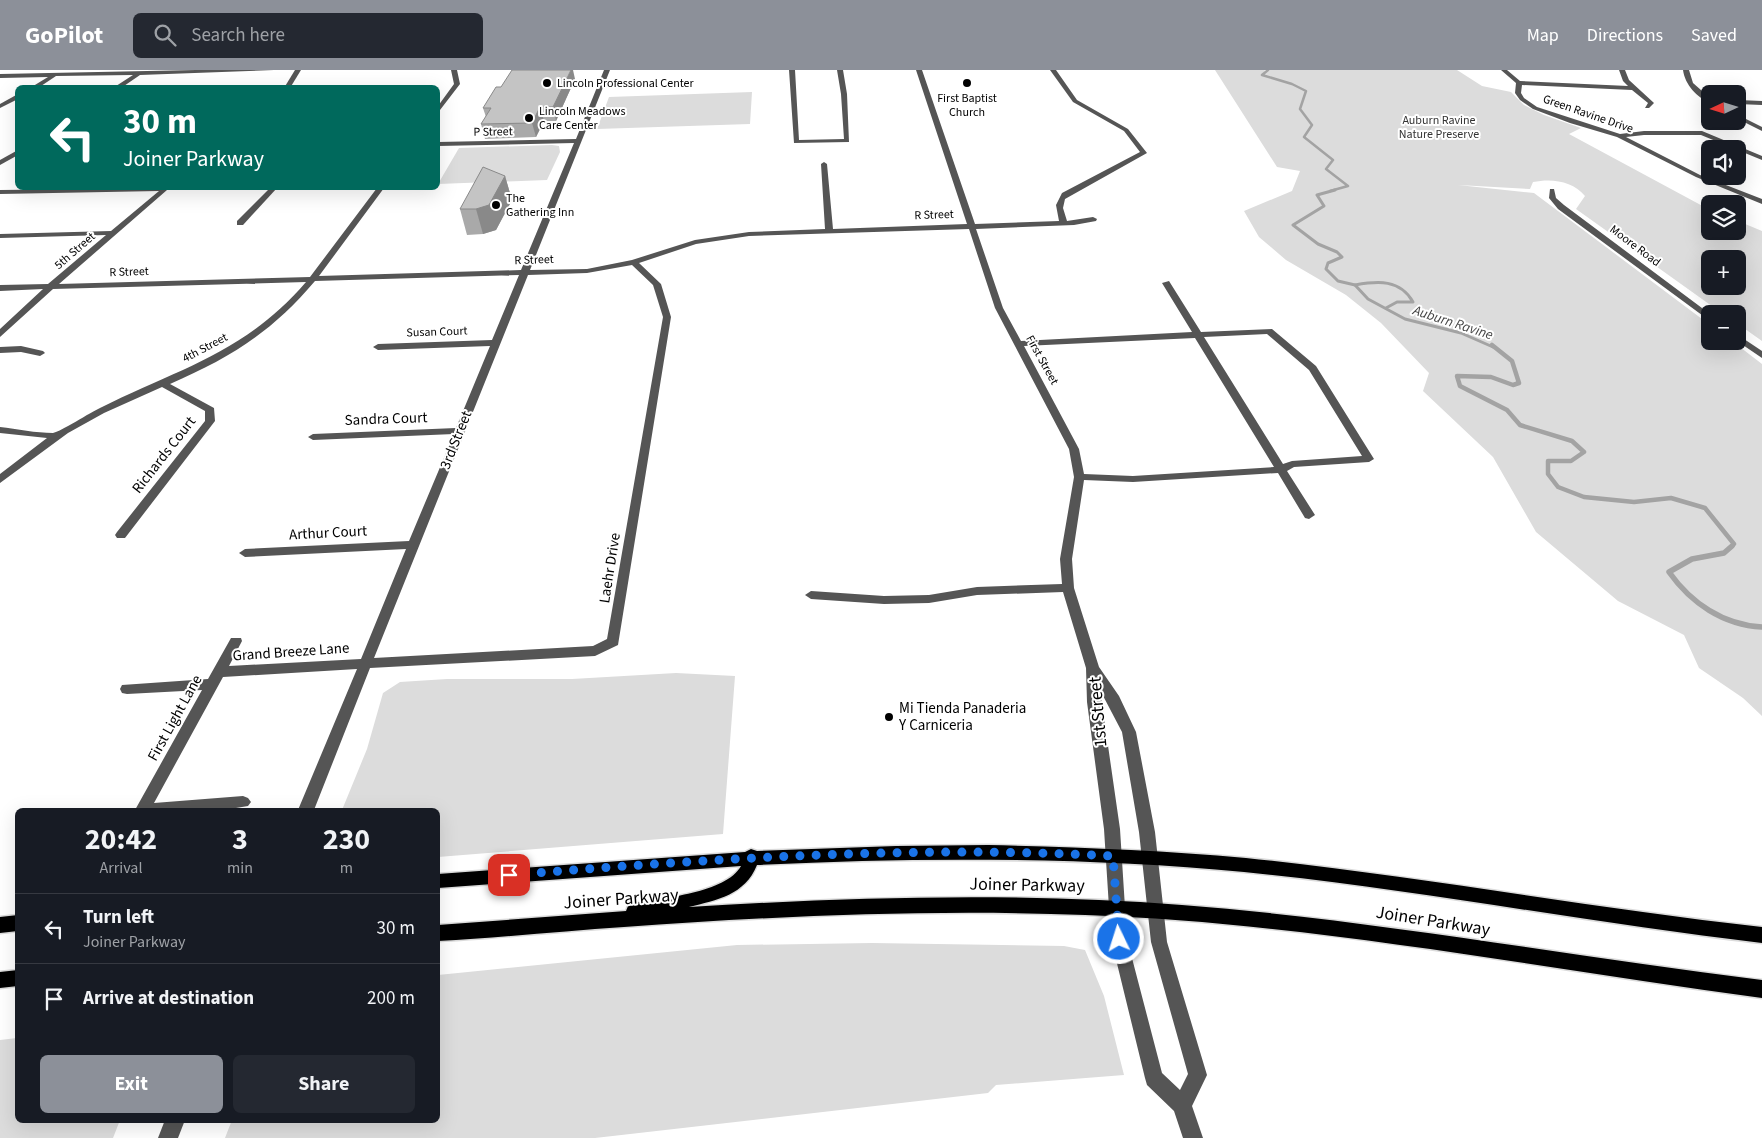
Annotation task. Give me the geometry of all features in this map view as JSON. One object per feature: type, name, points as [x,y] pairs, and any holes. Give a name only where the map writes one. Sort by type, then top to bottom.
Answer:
[{"type":"main road","name":"Joiner Parkway","points":[[440,881],[751,856],[947,852],[1113,856],[1372,880],[1762,935]]},
{"type":"main road","points":[[598,920],[712,893],[736,882],[749,867],[751,856]]},
{"type":"main road","name":"Joiner Parkway","points":[[440,933],[748,910],[870,905],[1010,904],[1117,908],[1367,931],[1762,990]]},
{"type":"main road","points":[[0,925],[15,923]]},
{"type":"main road","points":[[0,980],[15,978]]},
{"type":"street","points":[[0,76],[141,71],[271,70]]},
{"type":"street","points":[[289,85],[298,70]]},
{"type":"street","points":[[440,106],[457,84],[454,70]]},
{"type":"street","name":"3rd Street","points":[[307,808],[607,70]]},
{"type":"street","points":[[792,70],[796,142],[847,141],[844,94],[840,70]]},
{"type":"street","name":"First Street","points":[[919,70],[999,308],[1074,449],[1079,477],[1066,559],[1068,588],[1093,668]]},
{"type":"street","points":[[1053,70],[1075,101],[1126,130],[1144,153],[1066,195],[1059,202],[1058,212],[1064,223]]},
{"type":"street","name":"Green Ravine Drive","points":[[1504,70],[1519,83],[1518,93],[1522,99],[1535,108],[1572,122],[1619,136],[1698,176],[1762,202]]},
{"type":"street","points":[[1622,70],[1626,80],[1651,102],[1647,107]]},
{"type":"street","points":[[1686,70],[1686,77],[1701,93]]},
{"type":"street","points":[[120,85],[141,71]]},
{"type":"street","points":[[38,85],[55,74]]},
{"type":"street","points":[[1519,83],[1634,88]]},
{"type":"street","points":[[0,106],[15,98]]},
{"type":"street","points":[[1746,103],[1762,104]]},
{"type":"street","points":[[1746,121],[1762,129]]},
{"type":"street","points":[[1619,136],[1644,133],[1702,133],[1762,158]]},
{"type":"street","name":"P Street","points":[[440,144],[579,141]]},
{"type":"street","points":[[0,155],[15,154]]},
{"type":"street","points":[[0,163],[15,155]]},
{"type":"street","points":[[824,164],[830,231]]},
{"type":"street","points":[[0,192],[83,190]]},
{"type":"street","name":"5th Street","points":[[0,334],[50,287],[164,190]]},
{"type":"street","points":[[240,223],[271,190]]},
{"type":"street","name":"4th Street","points":[[0,480],[57,436],[101,411],[212,360],[267,326],[284,312],[378,190]]},
{"type":"street","name":"Moore Road","points":[[1552,190],[1551,195],[1561,207],[1701,311]]},
{"type":"street","name":"R Street","points":[[0,288],[587,270],[634,262],[694,242],[722,237],[830,231],[1064,223],[1083,222],[1093,219]]},
{"type":"street","points":[[0,236],[113,233]]},
{"type":"street","name":"Laehr Drive","points":[[364,664],[595,651],[613,642],[667,317],[657,284],[634,262]]},
{"type":"street","points":[[1166,284],[1200,336],[1309,516]]},
{"type":"street","points":[[1019,344],[1269,331],[1314,368],[1369,459],[1292,464],[1281,470],[1133,479],[1079,477]]},
{"type":"street","name":"Susan Court","points":[[378,347],[496,343]]},
{"type":"street","points":[[1746,344],[1762,355]]},
{"type":"street","points":[[0,350],[21,349],[40,353]]},
{"type":"street","name":"Richards Court","points":[[120,535],[210,421],[210,410],[163,384]]},
{"type":"street","points":[[0,430],[57,436]]},
{"type":"street","name":"Sandra Court","points":[[314,437],[460,431]]},
{"type":"street","name":"Arthur Court","points":[[245,553],[413,545]]},
{"type":"street","points":[[811,595],[884,600],[929,599],[977,591],[1068,588]]},
{"type":"street","name":"First Light Lane","points":[[144,808],[236,641]]},
{"type":"street","name":"Grand Breeze Lane","points":[[126,689],[216,678],[364,664]]},
{"type":"street","name":"1st Street","points":[[1093,668],[1094,702],[1111,820],[1119,939],[1154,1078],[1182,1104],[1193,1138]]},
{"type":"street","name":"1st Street","points":[[1093,668],[1114,700],[1129,732],[1150,858],[1159,942],[1198,1075],[1182,1104]]},
{"type":"street","points":[[174,808],[243,802]]},
{"type":"street","points":[[168,1138],[174,1123]]},
{"type":"green space","name":"Auburn Ravine Nature Preserve","points":[[1215,70],[1265,70],[1263,74],[1268,70],[1457,70],[1482,86],[1511,92],[1524,105],[1544,115],[1581,128],[1569,134],[1701,205],[1701,240],[1746,240],[1746,224],[1762,231],[1762,341],[1746,330],[1746,305],[1710,305],[1576,209],[1585,196],[1574,187],[1562,182],[1547,180],[1533,182],[1530,189],[1458,185],[1534,193],[1701,318],[1701,350],[1744,350],[1762,364],[1762,716],[1743,698],[1699,668],[1684,635],[1618,601],[1536,532],[1493,457],[1423,391],[1429,373],[1381,323],[1346,295],[1286,260],[1259,237],[1244,211],[1292,191],[1300,171],[1277,167]]},
{"type":"green space","points":[[752,92],[750,124],[597,129],[609,97]]},
{"type":"green space","points":[[552,145],[559,146],[560,152],[547,180],[440,184],[440,181],[459,148]]},
{"type":"green space","points":[[676,673],[735,676],[723,834],[440,857],[440,808],[343,808],[367,749],[383,693],[400,682],[447,679],[572,679]]},
{"type":"green space","points":[[872,943],[1064,946],[1085,950],[1104,996],[1124,1075],[996,1085],[988,1093],[595,1138],[225,1138],[231,1123],[440,1123],[440,975],[737,945]]},
{"type":"green space","points":[[15,1038],[15,1123],[119,1123],[113,1138],[0,1138],[0,1040]]},
{"type":"building","points":[[512,70],[571,70],[553,107],[540,107],[532,123],[481,124],[491,108],[483,108],[496,87],[501,87]]},
{"type":"building","points":[[483,167],[505,176],[489,205],[476,209],[460,209]]},
{"type":"waterway","name":"Auburn Ravine","points":[[1268,70],[1262,75],[1292,84],[1306,91],[1300,109],[1312,125],[1304,137],[1333,160],[1326,169],[1348,186],[1330,191]]},
{"type":"waterway","name":"Auburn Ravine","points":[[1335,190],[1317,195],[1324,206],[1293,225],[1318,244],[1337,252],[1342,257],[1328,263],[1326,269],[1338,281],[1355,285]]},
{"type":"waterway","points":[[1355,285],[1372,283],[1395,285],[1402,289],[1413,302],[1397,302],[1386,308]]},
{"type":"waterway","name":"Auburn Ravine","points":[[1355,285],[1368,299],[1405,319],[1461,333],[1493,347]]},
{"type":"waterway","name":"Auburn Ravine","points":[[1492,345],[1512,361],[1519,383],[1513,385],[1491,377],[1457,376],[1460,386],[1507,410],[1520,425],[1572,441],[1584,452],[1571,461],[1548,461],[1548,474],[1558,487],[1584,497],[1634,502],[1671,498],[1705,508],[1734,544],[1732,546]]},
{"type":"waterway","name":"Auburn Ravine","points":[[1732,546],[1724,553],[1692,559],[1669,572],[1687,593],[1709,610],[1734,622],[1762,627]]},
{"type":"place","name":"Lincoln Professional Center","points":[[547,83]]},
{"type":"place","name":"First Baptist Church","points":[[967,83]]},
{"type":"place","name":"Lincoln Meadows Care Center","points":[[529,118]]},
{"type":"place","name":"The Gathering Inn","points":[[496,205]]},
{"type":"place","name":"Mi Tienda Panaderia Y Carniceria","points":[[889,717]]},
{"type":"route","points":[[509,875],[751,856],[811,854],[1005,852],[1113,856],[1119,939]]}]
